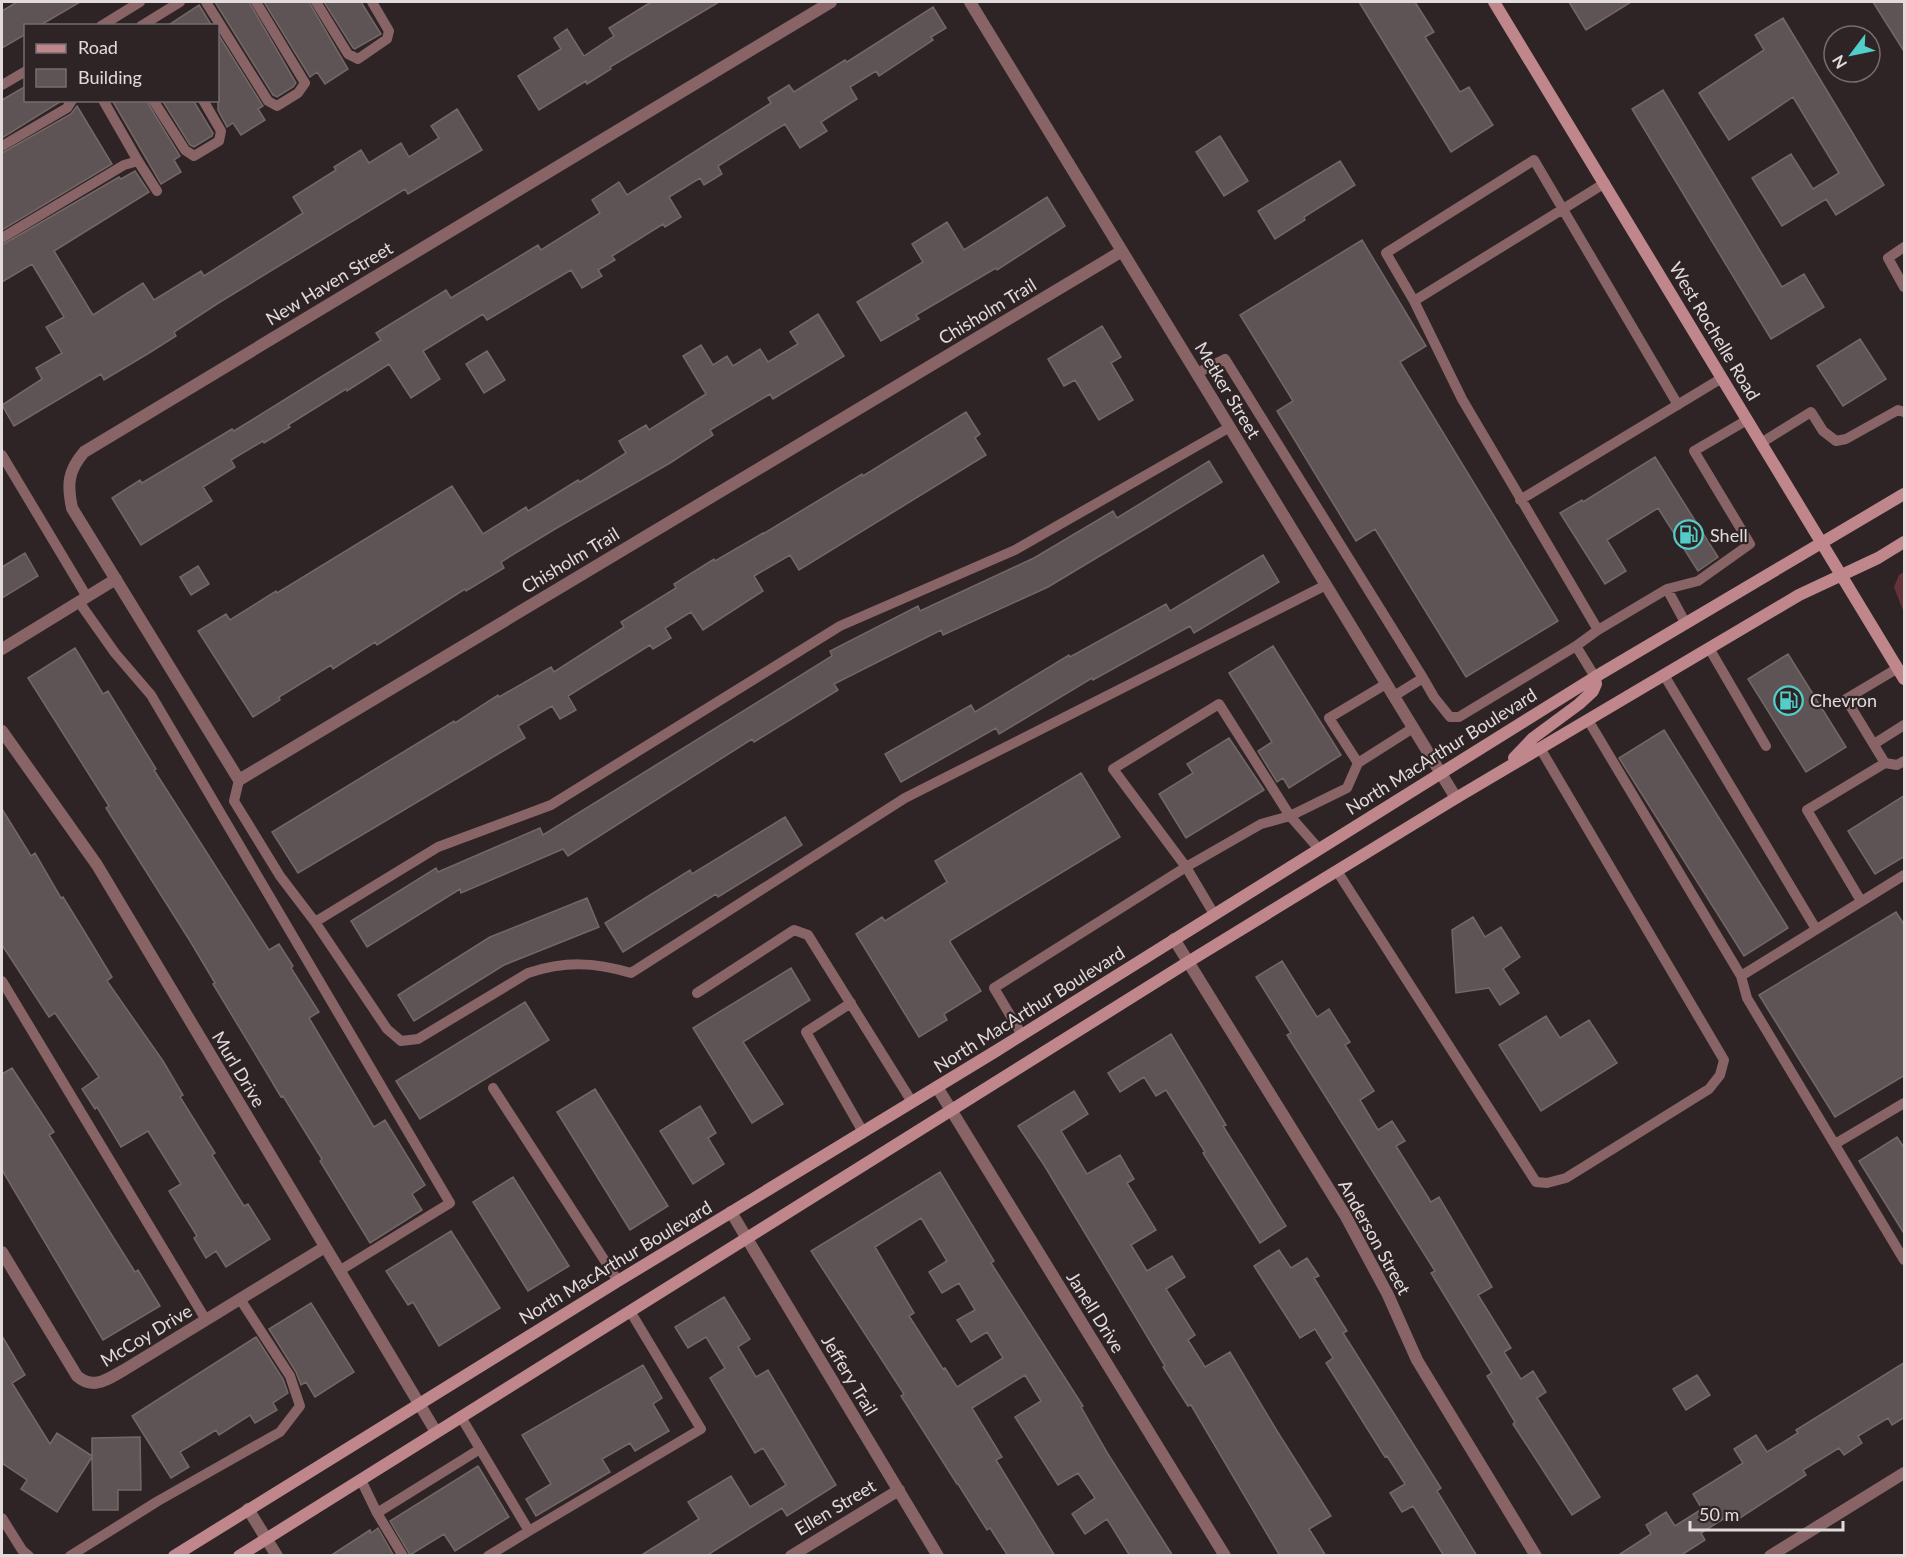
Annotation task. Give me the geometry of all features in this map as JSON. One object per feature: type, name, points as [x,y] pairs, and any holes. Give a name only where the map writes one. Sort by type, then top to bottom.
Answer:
[{"type":"main road","name":"West Rochelle Road","points":[[1494,2],[1901,674]]},
{"type":"main road","name":"North MacArthur Boulevard","points":[[174,1556],[618,1281],[1022,1035],[1595,677],[1905,494]]},
{"type":"main road","points":[[239,1556],[1188,962],[1500,771],[1799,595],[1878,558],[1905,542]]},
{"type":"main road","points":[[1500,771],[1533,738],[1593,691],[1596,684],[1595,677]]},
{"type":"street","name":"New Haven Street","points":[[116,579],[72,508],[68,488],[71,472],[84,452],[831,2]]},
{"type":"street","name":"Metker Street","points":[[970,2],[1456,798]]},
{"type":"street","name":"Chisholm Trail","points":[[239,780],[1122,251]]},
{"type":"street","points":[[2,649],[116,579],[239,780]]},
{"type":"street","name":"Murl Drive","points":[[2,731],[97,865],[436,1432]]},
{"type":"street","name":"Anderson Street","points":[[1174,939],[1345,1215],[1388,1295],[1417,1360],[1536,1556]]},
{"type":"street","name":"Janell Drive","points":[[937,1087],[1225,1556]]},
{"type":"street","name":"Jeffery Trail","points":[[731,1212],[938,1556]]},
{"type":"street","name":"McCoy Drive","points":[[2,1251],[72,1368],[84,1382],[101,1383],[325,1247]]},
{"type":"street","points":[[1770,1556],[1905,1473]]},
{"type":"street","name":"Ellen Street","points":[[791,1556],[899,1490]]},
{"type":"street","points":[[248,1509],[277,1556]]},
{"type":"lane","points":[[104,24],[140,2]]},
{"type":"lane","points":[[156,22],[180,2]]},
{"type":"lane","points":[[206,2],[268,101],[277,106],[298,93],[305,83],[256,2]]},
{"type":"lane","points":[[316,2],[348,54],[358,59],[387,39],[389,31],[372,2]]},
{"type":"lane","points":[[2,85],[24,71]]},
{"type":"lane","points":[[2,146],[67,108],[71,102]]},
{"type":"lane","points":[[103,102],[157,192]]},
{"type":"lane","points":[[154,102],[185,150],[194,156],[219,141],[220,130],[204,102]]},
{"type":"lane","points":[[1598,630],[1462,399],[1414,301],[1386,253],[1534,160],[1678,405]]},
{"type":"lane","points":[[2,238],[124,165],[138,161]]},
{"type":"lane","points":[[1414,301],[1605,183]]},
{"type":"lane","points":[[1905,247],[1888,258],[1905,286]]},
{"type":"lane","points":[[1197,372],[1225,359],[1434,697],[1449,717],[1459,717],[1667,589],[1698,581],[1750,544],[1694,451],[1747,420]]},
{"type":"lane","points":[[1520,500],[1722,378]]},
{"type":"lane","points":[[1761,443],[1811,412],[1822,431],[1836,441],[1846,439],[1898,410],[1905,412]]},
{"type":"lane","points":[[315,922],[438,847],[551,805],[840,626],[1015,550],[1230,427]]},
{"type":"lane","points":[[2,455],[115,653],[151,695],[450,1203],[339,1271]]},
{"type":"lane","points":[[239,780],[234,801],[280,876],[315,922],[387,1029],[401,1041],[418,1039],[528,973],[583,963],[613,967],[631,973],[905,798],[1326,585]]},
{"type":"lane","points":[[1667,589],[1686,624]]},
{"type":"lane","points":[[1576,646],[1595,677]]},
{"type":"lane","points":[[1709,648],[1766,746]]},
{"type":"lane","points":[[1885,763],[1846,699],[1901,674]]},
{"type":"lane","points":[[1664,675],[1816,929]]},
{"type":"lane","points":[[1394,696],[1423,678]]},
{"type":"lane","points":[[1358,763],[1329,718],[1386,684]]},
{"type":"lane","points":[[1214,914],[1186,867],[1113,769],[1219,704],[1290,816],[1319,849]]},
{"type":"lane","points":[[1587,720],[1741,976],[1747,998],[1905,1260]]},
{"type":"lane","points":[[1874,744],[1905,725]]},
{"type":"lane","points":[[1022,1035],[994,988],[1186,867],[1261,824],[1290,816],[1347,788],[1358,763],[1413,728]]},
{"type":"lane","points":[[1336,871],[1536,1182],[1547,1183],[1566,1178],[1709,1089],[1720,1075],[1724,1060],[1540,748]]},
{"type":"lane","points":[[1861,901],[1807,810],[1885,763],[1898,765],[1905,761]]},
{"type":"lane","points":[[1741,976],[1905,875]]},
{"type":"lane","points":[[698,993],[794,930],[808,935],[912,1102]]},
{"type":"lane","points":[[2,981],[206,1320]]},
{"type":"lane","points":[[851,1003],[806,1032],[863,1132]]},
{"type":"lane","points":[[493,1088],[618,1281]]},
{"type":"lane","points":[[1835,1144],[1905,1103]]},
{"type":"lane","points":[[70,1556],[158,1501],[280,1432],[300,1406],[290,1377],[240,1299]]},
{"type":"lane","points":[[488,1556],[700,1429],[630,1311]]},
{"type":"lane","points":[[461,1417],[529,1531]]},
{"type":"lane","points":[[377,1513],[480,1449]]},
{"type":"lane","points":[[361,1480],[377,1513],[403,1556]]},
{"type":"lane","points":[[2,1518],[22,1550],[29,1556]]},
{"type":"shaded area","points":[[1904,572],[1904,613],[1894,587],[1899,575]]},
{"type":"building","points":[[17,2],[80,2],[42,24],[24,24],[24,35],[2,48],[2,11]]},
{"type":"building","points":[[215,2],[249,2],[296,83],[293,87],[277,97],[273,95]]},
{"type":"building","points":[[264,2],[309,2],[348,69],[325,84],[317,72],[310,77]]},
{"type":"building","points":[[324,2],[361,2],[381,34],[353,48]]},
{"type":"building","points":[[651,2],[719,2],[610,67],[611,69],[587,84],[586,81],[539,110],[518,76],[561,49],[554,38],[567,29],[584,56],[614,36],[609,28]]},
{"type":"building","points":[[1359,2],[1415,2],[1434,32],[1425,37],[1460,92],[1469,87],[1493,125],[1451,152]]},
{"type":"building","points":[[1569,2],[1631,2],[1586,30]]},
{"type":"building","points":[[1873,2],[1905,2],[1905,53]]},
{"type":"building","points":[[199,5],[211,24],[170,24]]},
{"type":"building","points":[[933,7],[946,28],[931,37],[933,40],[879,76],[876,71],[850,87],[857,99],[821,122],[827,131],[800,148],[785,124],[718,166],[722,174],[704,185],[700,178],[669,197],[681,217],[665,227],[663,224],[612,256],[615,260],[598,270],[602,276],[582,288],[571,270],[487,320],[483,314],[423,351],[440,379],[411,398],[389,364],[347,391],[346,389],[288,425],[290,427],[231,460],[235,467],[203,487],[212,501],[141,545],[112,498],[140,480],[142,483],[232,429],[234,431],[381,340],[376,333],[446,290],[451,298],[538,245],[541,250],[600,213],[592,200],[619,182],[627,195],[771,103],[768,98],[789,85],[794,92],[845,60],[847,62]]},
{"type":"building","points":[[1783,18],[1884,185],[1836,215],[1826,199],[1782,226],[1752,178],[1791,154],[1813,189],[1839,173],[1793,97],[1729,140],[1699,93],[1764,50],[1755,35]]},
{"type":"building","points":[[219,36],[263,106],[258,109],[265,120],[241,135],[233,123],[227,127],[218,110]]},
{"type":"building","points":[[24,87],[24,102],[60,102],[2,138],[2,100]]},
{"type":"building","points":[[1663,90],[1782,287],[1804,274],[1824,307],[1771,339],[1632,109]]},
{"type":"building","points":[[113,102],[147,102],[180,156],[174,160],[181,172],[161,184]]},
{"type":"building","points":[[163,102],[194,102],[213,133],[212,136],[194,147],[190,145]]},
{"type":"building","points":[[77,106],[112,164],[2,230],[2,153],[71,114]]},
{"type":"building","points":[[457,109],[482,150],[408,194],[405,189],[220,302],[174,332],[176,336],[104,380],[101,374],[14,426],[2,405],[42,379],[36,368],[62,353],[46,327],[64,317],[32,264],[2,282],[2,245],[119,177],[121,179],[135,171],[149,192],[54,251],[93,315],[143,283],[154,300],[201,271],[204,276],[303,213],[293,197],[336,170],[334,167],[361,150],[369,163],[401,143],[409,157],[439,138],[431,126]]},
{"type":"building","points":[[1220,136],[1248,181],[1224,196],[1196,152]]},
{"type":"building","points":[[1340,161],[1355,185],[1304,217],[1305,220],[1275,239],[1258,211]]},
{"type":"building","points":[[1047,197],[1065,226],[997,270],[996,268],[916,315],[919,319],[881,341],[857,302],[923,262],[912,244],[947,222],[964,250]]},
{"type":"building","points":[[1362,240],[1426,346],[1400,362],[1558,621],[1466,677],[1375,529],[1356,541],[1277,411],[1293,401],[1240,315]]},
{"type":"building","points":[[818,314],[844,356],[773,399],[770,394],[710,430],[713,435],[670,463],[501,562],[504,568],[466,591],[465,589],[377,645],[375,642],[333,669],[331,665],[279,697],[280,700],[253,717],[198,631],[226,614],[230,620],[452,486],[483,534],[526,507],[528,511],[626,453],[619,441],[646,425],[649,430],[706,394],[683,356],[701,345],[713,365],[727,356],[733,366],[760,349],[768,362],[798,344],[790,332]]},
{"type":"building","points":[[1102,326],[1121,357],[1111,363],[1133,400],[1099,420],[1075,380],[1064,386],[1048,359]]},
{"type":"building","points":[[1860,339],[1886,379],[1843,406],[1817,366]]},
{"type":"building","points":[[487,351],[505,380],[484,393],[466,364]]},
{"type":"building","points":[[966,412],[980,434],[975,438],[986,455],[799,570],[790,555],[754,576],[763,591],[703,630],[691,612],[665,628],[671,638],[653,649],[650,645],[568,696],[576,710],[560,719],[552,706],[518,726],[525,738],[298,873],[272,832],[498,695],[499,697],[551,667],[554,672],[624,627],[621,622],[676,588],[674,584],[862,474],[863,476]]},
{"type":"building","points":[[1655,457],[1718,557],[1698,571],[1658,508],[1607,540],[1626,571],[1605,584],[1560,513],[1582,500],[1583,502]]},
{"type":"building","points":[[1209,461],[1222,482],[1048,587],[943,635],[941,630],[834,684],[838,690],[754,742],[752,739],[568,856],[563,849],[461,893],[460,889],[367,947],[351,921],[436,868],[438,872],[540,828],[543,835],[832,656],[830,651],[918,606],[920,611],[1034,558],[1113,511],[1117,518]]},
{"type":"building","points":[[25,553],[38,576],[2,598],[2,567]]},
{"type":"building","points":[[1263,555],[1279,582],[1194,633],[1190,626],[1093,680],[1092,678],[999,734],[996,728],[901,782],[885,754],[971,705],[975,712],[1069,655],[1070,657],[1166,604],[1170,611]]},
{"type":"building","points":[[198,566],[209,584],[191,595],[180,577]]},
{"type":"building","points":[[1273,646],[1341,755],[1289,788],[1283,778],[1277,782],[1258,751],[1272,742],[1229,673]]},
{"type":"building","points":[[75,648],[103,694],[108,691],[156,769],[154,770],[269,950],[279,944],[293,966],[291,968],[319,1012],[309,1018],[374,1127],[385,1120],[425,1185],[412,1194],[422,1210],[370,1243],[320,1161],[322,1159],[283,1096],[281,1097],[213,984],[215,983],[190,941],[106,808],[109,806],[28,678]]},
{"type":"building","name":"Chevron","points":[[1788,654],[1846,747],[1806,772],[1748,679]]},
{"type":"building","points":[[1664,730],[1788,928],[1744,956],[1619,758]]},
{"type":"building","points":[[1229,738],[1264,790],[1186,838],[1159,794],[1193,773],[1187,764]]},
{"type":"building","points":[[1081,773],[1120,837],[951,940],[950,942],[981,991],[944,1014],[947,1020],[919,1037],[856,934],[882,917],[885,921],[947,882],[935,861]]},
{"type":"building","points":[[1905,795],[1905,856],[1875,874],[1848,831]]},
{"type":"building","points":[[2,809],[31,856],[35,853],[61,898],[63,897],[112,977],[107,981],[163,1061],[183,1095],[180,1097],[215,1153],[212,1155],[244,1206],[248,1204],[270,1239],[226,1267],[216,1251],[206,1258],[194,1238],[197,1236],[169,1191],[181,1184],[148,1131],[121,1147],[97,1107],[95,1109],[82,1089],[99,1077],[55,1013],[49,1017],[2,945]]},
{"type":"building","points":[[785,817],[802,845],[718,897],[716,894],[623,952],[605,923],[690,870],[692,874]]},
{"type":"building","points":[[587,898],[599,927],[504,965],[414,1021],[398,995],[490,937]]},
{"type":"building","points":[[1896,912],[1905,926],[1905,1075],[1835,1117],[1759,995]]},
{"type":"building","points":[[1473,917],[1485,937],[1501,927],[1520,957],[1503,969],[1519,993],[1500,1005],[1489,988],[1456,993],[1452,930]]},
{"type":"building","points":[[1282,961],[1317,1017],[1329,1009],[1350,1042],[1345,1045],[1374,1091],[1360,1100],[1378,1130],[1392,1121],[1405,1141],[1396,1146],[1431,1202],[1439,1197],[1492,1287],[1478,1295],[1511,1348],[1504,1352],[1521,1379],[1533,1371],[1546,1392],[1537,1398],[1600,1497],[1572,1515],[1513,1424],[1515,1422],[1487,1376],[1492,1373],[1431,1273],[1435,1271],[1287,1035],[1291,1033],[1256,977]]},
{"type":"building","points":[[791,968],[810,1000],[743,1042],[783,1104],[752,1123],[693,1028]]},
{"type":"building","points":[[525,1002],[549,1040],[420,1119],[396,1081]]},
{"type":"building","points":[[1546,1016],[1560,1038],[1589,1020],[1617,1063],[1541,1111],[1499,1045]]},
{"type":"building","points":[[1171,1034],[1226,1125],[1223,1126],[1286,1226],[1260,1243],[1166,1090],[1156,1096],[1144,1077],[1120,1092],[1108,1073]]},
{"type":"building","points":[[12,1068],[54,1132],[49,1135],[135,1272],[138,1270],[160,1306],[103,1340],[2,1170],[2,1074]]},
{"type":"building","points":[[595,1089],[668,1206],[630,1230],[557,1112]]},
{"type":"building","points":[[1074,1091],[1088,1114],[1061,1131],[1087,1174],[1120,1155],[1134,1179],[1127,1183],[1156,1230],[1131,1245],[1147,1271],[1172,1256],[1185,1277],[1166,1289],[1195,1335],[1188,1340],[1205,1367],[1230,1352],[1331,1516],[1309,1529],[1326,1556],[1280,1556],[1191,1405],[1188,1406],[1163,1367],[1165,1366],[1044,1165],[1018,1126]]},
{"type":"building","points":[[700,1106],[716,1133],[708,1138],[724,1164],[693,1184],[660,1131]]},
{"type":"building","points":[[1897,1137],[1905,1149],[1905,1235],[1859,1161]]},
{"type":"building","points":[[940,1172],[994,1261],[991,1263],[1083,1406],[1081,1407],[1108,1454],[1173,1556],[1130,1556],[1107,1519],[1085,1534],[1072,1514],[1095,1498],[1078,1473],[1058,1485],[1015,1417],[1041,1401],[1025,1375],[972,1408],[1002,1457],[996,1460],[1055,1556],[1008,1556],[990,1528],[987,1530],[957,1484],[901,1396],[904,1394],[811,1251]],"holes":[[[921,1218],[947,1261],[929,1272],[942,1293],[959,1283],[975,1310],[957,1320],[971,1342],[987,1332],[1003,1358],[957,1387],[909,1316],[914,1313],[875,1247]]]},
{"type":"building","points":[[513,1177],[569,1266],[528,1291],[473,1202]]},
{"type":"building","points":[[451,1231],[500,1308],[439,1346],[413,1302],[408,1305],[386,1271]]},
{"type":"building","points":[[1279,1250],[1291,1268],[1307,1258],[1319,1276],[1314,1278],[1347,1331],[1343,1333],[1441,1488],[1437,1491],[1477,1556],[1444,1556],[1413,1506],[1402,1512],[1390,1493],[1405,1484],[1387,1456],[1385,1457],[1326,1363],[1333,1358],[1315,1329],[1300,1338],[1254,1266]]},
{"type":"building","points":[[724,1297],[750,1339],[738,1347],[756,1377],[768,1370],[836,1485],[787,1516],[782,1508],[706,1556],[640,1556],[699,1519],[688,1502],[731,1476],[750,1507],[786,1485],[763,1448],[755,1453],[710,1378],[725,1368],[706,1337],[688,1348],[675,1327]]},
{"type":"building","points":[[311,1303],[354,1372],[315,1397],[306,1382],[301,1385],[296,1372],[269,1329]]},
{"type":"building","points":[[2,1336],[25,1375],[12,1383],[50,1444],[57,1433],[92,1456],[92,1438],[140,1437],[141,1490],[118,1490],[118,1510],[93,1510],[92,1457],[57,1512],[21,1489],[27,1480],[2,1463]]},
{"type":"building","points":[[256,1337],[283,1379],[288,1393],[273,1403],[277,1410],[255,1423],[250,1415],[219,1435],[216,1430],[180,1452],[189,1467],[171,1478],[132,1416]]},
{"type":"building","points":[[1905,1362],[1905,1417],[1892,1425],[1888,1418],[1858,1436],[1862,1443],[1844,1455],[1839,1448],[1803,1470],[1806,1475],[1740,1518],[1736,1511],[1701,1533],[1705,1540],[1680,1556],[1617,1556],[1651,1534],[1646,1525],[1666,1512],[1675,1526],[1702,1509],[1693,1494],[1743,1463],[1734,1449],[1756,1435],[1767,1452],[1798,1433],[1796,1430]]},
{"type":"building","points":[[643,1365],[662,1398],[653,1404],[669,1431],[635,1451],[630,1443],[602,1459],[610,1472],[536,1516],[526,1499],[551,1484],[522,1435]]},
{"type":"building","points":[[1697,1375],[1710,1395],[1686,1410],[1673,1389]]},
{"type":"building","points":[[478,1466],[509,1517],[455,1551],[444,1534],[410,1555],[390,1521]]},
{"type":"building","points":[[378,1528],[394,1556],[330,1556],[370,1530],[371,1533]]},
{"type":"place","name":"Shell","points":[[1689,535]]},
{"type":"place","name":"Chevron","points":[[1789,700]]}]
